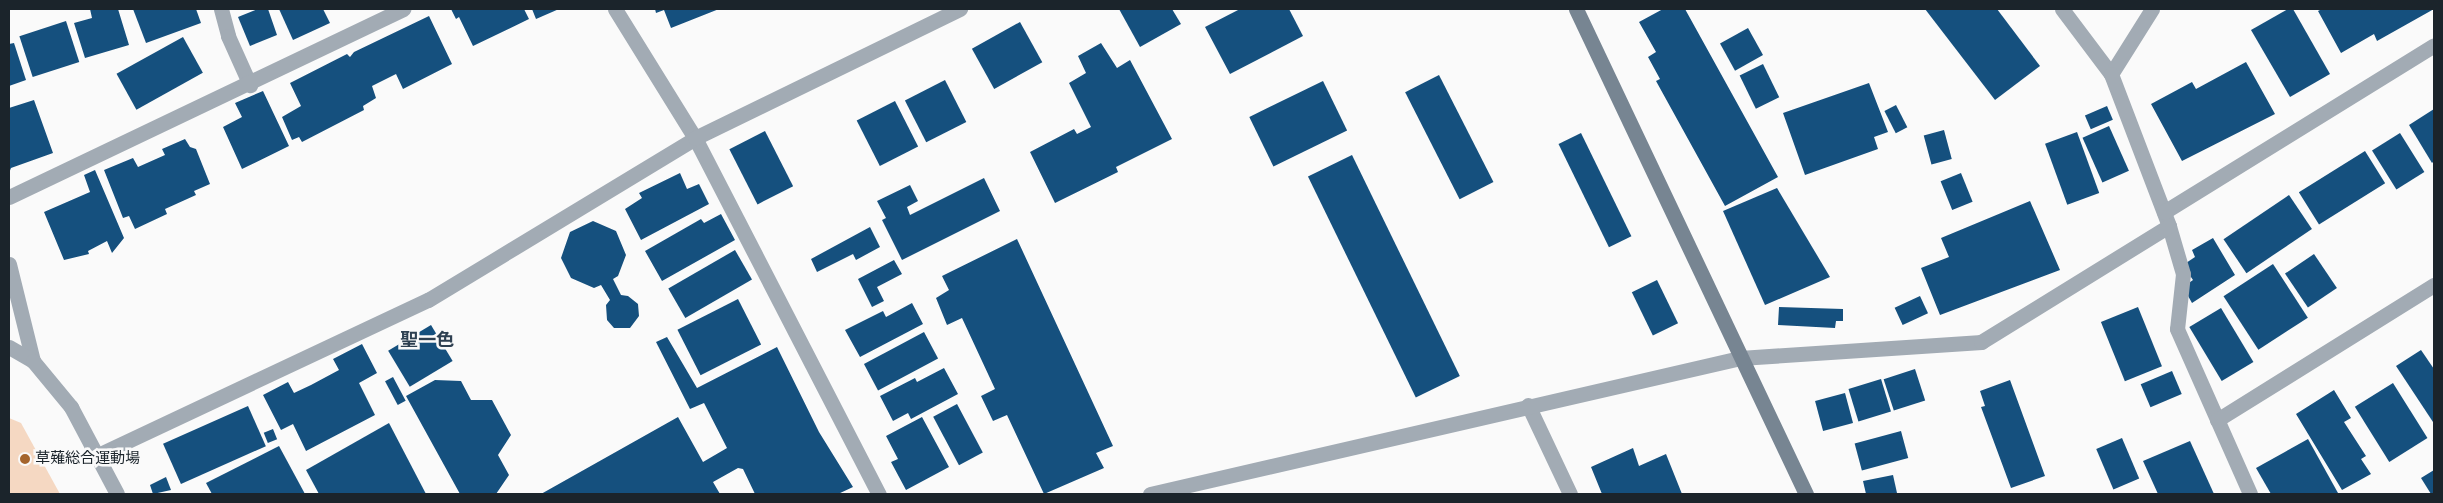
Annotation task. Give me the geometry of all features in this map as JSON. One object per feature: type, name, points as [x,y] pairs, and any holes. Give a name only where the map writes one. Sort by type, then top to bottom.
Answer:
[{"type":"street","points":[[221,9],[228,36],[250,85]]},
{"type":"street","points":[[9,197],[250,85],[403,9]]},
{"type":"street","points":[[614,9],[695,138],[879,494]]},
{"type":"street","points":[[98,455],[428,300],[695,138],[960,9]]},
{"type":"street","points":[[1576,9],[1806,494]]},
{"type":"street","points":[[2062,9],[2111,74],[2166,219],[2183,274],[2177,329],[2250,494]]},
{"type":"street","points":[[2111,74],[2152,9]]},
{"type":"street","points":[[1150,494],[1528,405],[1740,358],[1981,342],[2434,45]]},
{"type":"street","points":[[9,264],[34,361]]},
{"type":"street","points":[[2217,420],[2434,285]]},
{"type":"street","points":[[9,347],[34,361],[71,407],[117,494]]},
{"type":"street","points":[[1528,405],[1570,494]]},
{"type":"shaded area","name":"草薙総合運動場","points":[[9,418],[21,423],[60,494],[9,494]]},
{"type":"building","points":[[90,9],[118,9],[129,45],[85,58],[74,23],[92,18]]},
{"type":"building","points":[[133,9],[196,9],[201,23],[146,43]]},
{"type":"building","points":[[258,9],[268,9],[277,35],[250,46],[238,17]]},
{"type":"building","points":[[279,9],[323,9],[330,23],[293,40]]},
{"type":"building","points":[[451,9],[524,9],[529,19],[473,46],[459,17],[456,19]]},
{"type":"building","points":[[532,9],[559,9],[536,19]]},
{"type":"building","points":[[655,9],[719,9],[671,28],[664,10],[656,13]]},
{"type":"building","points":[[1119,9],[1172,9],[1181,24],[1140,47]]},
{"type":"building","points":[[1240,9],[1289,9],[1303,36],[1230,74],[1205,27]]},
{"type":"building","points":[[1663,9],[1685,9],[1778,177],[1725,206],[1656,81],[1660,79],[1648,57],[1656,52],[1639,22]]},
{"type":"building","points":[[1925,9],[1997,9],[2040,66],[1995,100]]},
{"type":"building","points":[[2288,9],[2293,9],[2330,74],[2290,97],[2251,30]]},
{"type":"building","points":[[2322,9],[2434,9],[2377,41],[2374,34],[2341,53],[2318,11]]},
{"type":"building","points":[[429,16],[452,64],[403,89],[396,74],[372,86],[376,98],[363,106],[364,110],[302,142],[299,137],[292,140],[282,117],[301,106],[290,83],[347,54],[350,57],[354,52]]},
{"type":"building","points":[[66,21],[79,62],[33,77],[19,36]]},
{"type":"building","points":[[1020,22],[1042,62],[994,89],[972,49]]},
{"type":"building","points":[[1748,28],[1763,55],[1735,71],[1720,44]]},
{"type":"building","points":[[183,37],[203,73],[136,110],[117,74]]},
{"type":"building","points":[[14,43],[26,80],[9,86],[9,44]]},
{"type":"building","points":[[1101,43],[1117,68],[1130,60],[1172,139],[1116,167],[1118,172],[1055,203],[1030,152],[1074,129],[1077,134],[1091,127],[1069,83],[1086,73],[1078,56]]},
{"type":"building","points":[[2246,62],[2275,114],[2182,161],[2151,104],[2192,82],[2196,89]]},
{"type":"building","points":[[1763,64],[1779,97],[1756,109],[1740,75]]},
{"type":"building","points":[[1439,75],[1493,182],[1460,199],[1405,92]]},
{"type":"building","points":[[945,80],[966,122],[926,142],[905,100]]},
{"type":"building","points":[[1323,81],[1347,130],[1273,166],[1249,117]]},
{"type":"building","points":[[1869,83],[1888,132],[1874,137],[1878,149],[1805,175],[1783,113]]},
{"type":"building","points":[[263,91],[289,146],[242,169],[223,127],[242,117],[235,103]]},
{"type":"building","points":[[34,100],[53,153],[11,168],[9,173],[9,108]]},
{"type":"building","points":[[895,101],[918,146],[880,166],[857,121]]},
{"type":"building","points":[[1896,105],[1907,127],[1896,133],[1884,111]]},
{"type":"building","points":[[2107,106],[2113,120],[2091,129],[2085,115]]},
{"type":"building","points":[[2434,109],[2434,161],[2432,163],[2409,125]]},
{"type":"building","points":[[2109,126],[2129,171],[2102,183],[2083,138]]},
{"type":"building","points":[[1944,130],[1952,159],[1931,164],[1924,135]]},
{"type":"building","points":[[765,131],[793,186],[758,204],[729,149]]},
{"type":"building","points":[[2077,132],[2099,193],[2067,205],[2045,144]]},
{"type":"building","points":[[1581,133],[1631,236],[1609,247],[1559,144]]},
{"type":"building","points":[[2400,133],[2424,172],[2396,189],[2372,150]]},
{"type":"building","points":[[185,139],[190,147],[196,149],[210,184],[194,191],[196,195],[165,209],[167,214],[135,229],[129,216],[123,218],[104,170],[133,158],[138,167],[165,155],[162,149]]},
{"type":"building","points":[[2365,151],[2385,183],[2319,225],[2299,192]]},
{"type":"building","points":[[1352,155],[1460,376],[1416,398],[1308,176]]},
{"type":"building","points":[[95,170],[124,238],[112,253],[107,241],[88,251],[89,254],[64,260],[44,212],[90,192],[84,175]]},
{"type":"building","points":[[680,173],[687,189],[699,184],[709,204],[641,240],[625,209],[642,198],[639,193]]},
{"type":"building","points":[[1961,173],[1973,202],[1952,210],[1941,181]]},
{"type":"building","points":[[984,178],[1000,211],[902,260],[882,220],[886,218],[877,201],[910,185],[918,201],[907,207],[910,215]]},
{"type":"building","points":[[1777,188],[1830,277],[1765,305],[1723,211]]},
{"type":"building","points":[[2289,195],[2312,229],[2246,273],[2224,239]]},
{"type":"building","points":[[2030,201],[2060,270],[1940,315],[1921,268],[1949,257],[1941,238]]},
{"type":"building","points":[[721,214],[735,240],[662,281],[645,251],[701,219],[704,223]]},
{"type":"building","points":[[593,221],[616,231],[626,255],[618,276],[613,279],[621,295],[628,296],[638,304],[639,316],[630,328],[614,328],[607,320],[606,305],[610,300],[601,285],[594,288],[571,278],[561,258],[570,232]]},
{"type":"building","points":[[870,227],[880,247],[856,260],[853,254],[817,272],[811,259]]},
{"type":"building","points":[[2213,238],[2235,275],[2192,303],[2183,287],[2193,280],[2183,265],[2195,257],[2192,250]]},
{"type":"building","points":[[1017,239],[1113,446],[1096,453],[1104,468],[1044,494],[1007,415],[993,421],[981,396],[995,389],[962,318],[947,325],[936,298],[949,290],[942,276]]},
{"type":"building","points":[[735,250],[752,279],[685,318],[668,288]]},
{"type":"building","points":[[2314,254],[2337,288],[2308,308],[2285,274]]},
{"type":"building","points":[[894,260],[902,274],[877,287],[884,301],[872,307],[858,279]]},
{"type":"building","points":[[2273,264],[2308,318],[2258,350],[2224,296]]},
{"type":"building","points":[[1657,280],[1678,323],[1653,335],[1632,292]]},
{"type":"building","points":[[1920,296],[1928,313],[1903,325],[1895,308]]},
{"type":"building","points":[[738,299],[761,344],[701,375],[677,330]]},
{"type":"building","points":[[912,303],[923,324],[860,357],[845,330],[883,311],[886,317]]},
{"type":"building","points":[[1779,307],[1843,309],[1843,321],[1836,321],[1835,328],[1778,325]]},
{"type":"building","points":[[2138,307],[2162,366],[2125,381],[2101,322]]},
{"type":"building","points":[[2221,308],[2253,362],[2222,381],[2189,327]]},
{"type":"building","points":[[431,325],[453,361],[410,387],[388,351]]},
{"type":"building","points":[[924,332],[938,358],[878,390],[864,364]]},
{"type":"building","points":[[667,337],[697,388],[777,347],[819,432],[853,487],[838,494],[755,494],[743,469],[738,468],[713,482],[720,494],[541,494],[678,417],[703,462],[727,448],[704,403],[690,409],[656,342]]},
{"type":"building","points":[[362,344],[377,373],[359,383],[375,415],[306,451],[293,424],[281,430],[263,395],[288,382],[294,393],[311,385],[339,370],[333,359]]},
{"type":"building","points":[[2421,350],[2434,369],[2433,422],[2396,366]]},
{"type":"building","points":[[944,368],[958,394],[911,419],[908,413],[893,421],[880,396],[915,378],[917,382]]},
{"type":"building","points":[[1915,369],[1925,400],[1894,411],[1884,379]]},
{"type":"building","points":[[2172,371],[2182,394],[2150,407],[2141,384]]},
{"type":"building","points":[[393,377],[406,401],[398,405],[385,381]]},
{"type":"building","points":[[1881,379],[1891,412],[1858,421],[1848,389]]},
{"type":"building","points":[[435,380],[461,381],[471,400],[492,400],[511,435],[498,455],[509,475],[496,494],[460,494],[406,396]]},
{"type":"building","points":[[2010,380],[2045,476],[2011,488],[1981,407],[1985,406],[1980,391]]},
{"type":"building","points":[[2393,383],[2427,438],[2389,462],[2355,407]]},
{"type":"building","points":[[2334,390],[2351,418],[2344,422],[2366,456],[2361,459],[2371,474],[2342,490],[2296,414]]},
{"type":"building","points":[[1845,393],[1853,423],[1823,431],[1815,401]]},
{"type":"building","points":[[957,404],[983,453],[959,465],[933,417]]},
{"type":"building","points":[[248,406],[266,446],[181,484],[163,444]]},
{"type":"building","points":[[922,417],[949,467],[906,490],[891,462],[898,459],[886,436]]},
{"type":"building","points":[[389,423],[426,494],[319,494],[306,470]]},
{"type":"building","points":[[273,429],[277,439],[268,443],[264,433]]},
{"type":"building","points":[[1901,431],[1908,458],[1862,470],[1855,443]]},
{"type":"building","points":[[2122,438],[2139,479],[2113,489],[2096,449]]},
{"type":"building","points":[[2308,439],[2338,493],[2271,494],[2256,468]]},
{"type":"building","points":[[2190,441],[2214,494],[2158,494],[2143,461]]},
{"type":"building","points":[[279,446],[305,494],[212,494],[206,483]]},
{"type":"building","points":[[1633,448],[1639,466],[1666,454],[1682,494],[1602,494],[1591,467]]},
{"type":"building","points":[[2434,470],[2434,494],[2431,494],[2421,478]]},
{"type":"building","points":[[1893,475],[1897,493],[1866,494],[1863,481]]},
{"type":"building","points":[[166,477],[171,490],[153,494],[150,485]]},
{"type":"place","name":"草薙総合運動場","points":[[25,459]]},
{"type":"district","name":"聖一色","points":[[427,340]]}]
